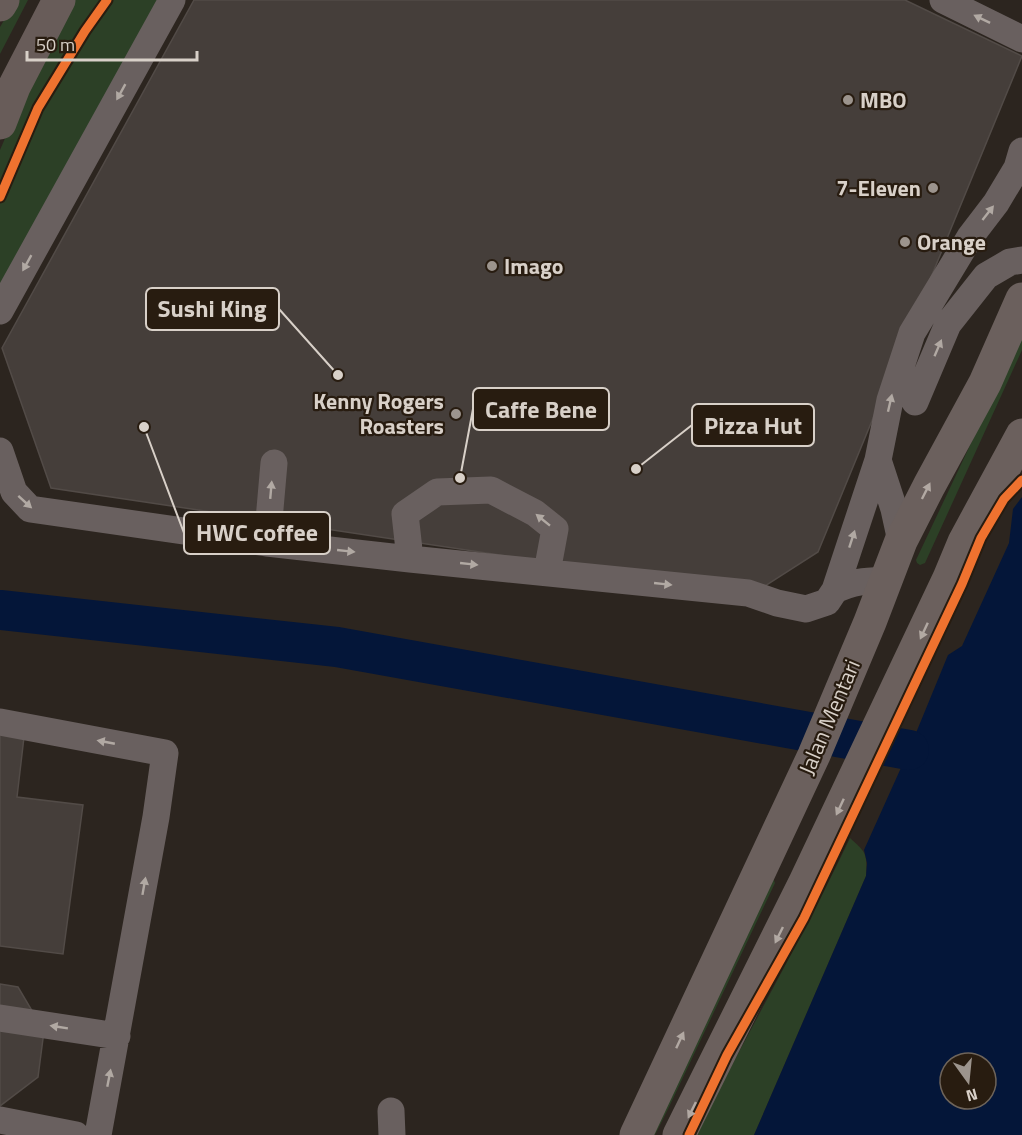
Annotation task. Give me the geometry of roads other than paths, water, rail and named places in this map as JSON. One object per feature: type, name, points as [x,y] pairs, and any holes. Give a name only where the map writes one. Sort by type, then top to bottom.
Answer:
[{"type":"highway","points":[[0,5],[3,0]]},
{"type":"highway","points":[[0,123],[14,87],[59,0]]},
{"type":"main road","name":"Jalan Mentari","points":[[636,1135],[814,755],[870,622],[901,540],[985,383],[1022,299]]},
{"type":"main road","name":"Jalan Mentari","points":[[680,1135],[804,882],[964,542],[1022,435]]},
{"type":"main road","points":[[619,1135],[655,1093]]},
{"type":"lane","points":[[0,311],[172,0]]},
{"type":"lane","points":[[942,0],[1022,39]]},
{"type":"lane","points":[[0,451],[14,492],[30,509],[267,543],[748,593],[777,603],[806,609],[827,602],[836,590],[878,460],[890,400],[912,333],[970,237],[996,204],[1017,168],[1022,151]]},
{"type":"lane","points":[[915,402],[948,324],[986,276],[1010,262],[1022,261]]},
{"type":"lane","points":[[964,542],[1022,455]]},
{"type":"lane","points":[[878,460],[894,509],[901,540]]},
{"type":"lane","points":[[267,543],[274,463]]},
{"type":"lane","points":[[410,559],[405,514],[437,492],[491,490],[536,513],[555,529],[547,572]]},
{"type":"lane","points":[[836,590],[850,583],[886,579]]},
{"type":"lane","points":[[0,722],[165,753],[156,817],[98,1135]]},
{"type":"lane","points":[[0,1018],[117,1036]]},
{"type":"lane","points":[[0,1120],[76,1135]]},
{"type":"water","points":[[1022,497],[1022,1135],[754,1135],[866,876],[867,863],[864,850],[948,655],[962,646],[1009,543],[1013,509]]},
{"type":"waterway","points":[[0,610],[337,647],[909,750]]},
{"type":"place","name":"MBO","points":[[848,100]]},
{"type":"place","name":"7-Eleven","points":[[933,188]]},
{"type":"place","name":"Orange","points":[[905,242]]},
{"type":"place","name":"Imago","points":[[492,266]]},
{"type":"place","name":"Sushi King","points":[[338,375]]},
{"type":"place","name":"Kenny Rogers Roasters","points":[[456,414]]},
{"type":"place","name":"HWC coffee","points":[[144,427]]},
{"type":"place","name":"Pizza Hut","points":[[636,469]]},
{"type":"place","name":"Caffe Bene","points":[[460,478]]}]
